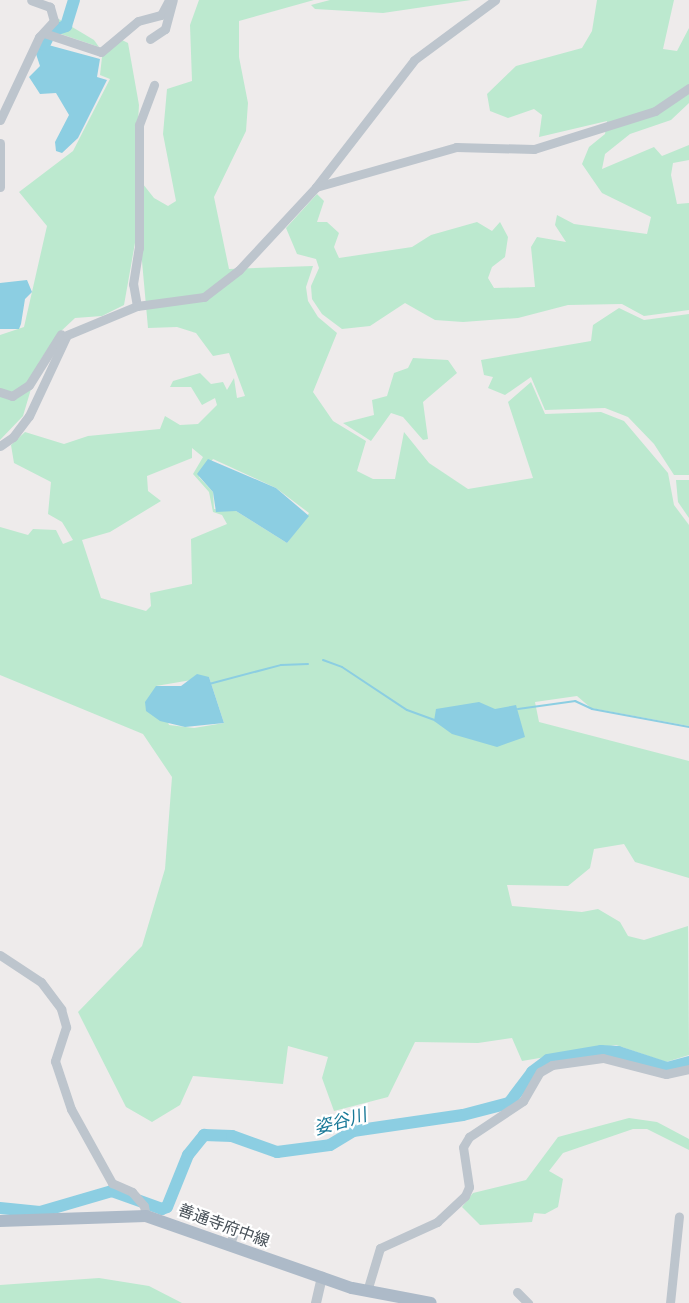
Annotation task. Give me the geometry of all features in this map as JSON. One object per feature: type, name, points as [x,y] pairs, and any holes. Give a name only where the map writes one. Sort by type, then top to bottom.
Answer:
[{"type":"main road","name":"善通寺府中線","points":[[0,1221],[146,1216],[366,1292],[431,1303]]},
{"type":"street","points":[[0,120],[44,32],[54,21],[53,11],[31,0]]},
{"type":"street","points":[[44,32],[101,52],[138,21],[161,15],[169,0]]},
{"type":"street","points":[[150,39],[164,29],[173,0]]},
{"type":"street","points":[[0,392],[12,396],[29,385],[58,337],[65,330],[73,331],[137,306],[204,297],[244,265],[316,187],[414,60],[495,0]]},
{"type":"street","points":[[137,306],[133,284],[139,248],[139,125],[154,85]]},
{"type":"street","points":[[316,187],[451,148],[534,149],[655,111],[689,88]]},
{"type":"street","points":[[0,143],[0,187]]},
{"type":"street","points":[[0,446],[13,438],[29,416],[57,350],[73,331]]},
{"type":"street","points":[[0,955],[41,982],[61,1009],[66,1027],[55,1060],[71,1109],[112,1183],[136,1197],[146,1216]]},
{"type":"street","points":[[366,1292],[380,1248],[437,1222],[465,1196],[469,1187],[464,1146],[469,1137],[523,1101],[540,1072],[552,1066],[602,1058],[666,1074],[689,1069]]},
{"type":"street","points":[[670,1303],[679,1216]]},
{"type":"street","points":[[230,1244],[236,1226]]},
{"type":"street","points":[[316,1303],[322,1277]]},
{"type":"street","points":[[517,1292],[528,1303]]},
{"type":"green space","points":[[199,0],[314,0],[239,21],[239,57],[248,103],[246,131],[214,197],[229,269],[313,266],[306,287],[308,301],[318,317],[337,333],[313,392],[333,421],[366,441],[357,471],[373,479],[395,479],[404,432],[429,463],[468,489],[533,478],[508,402],[531,382],[545,414],[601,412],[624,421],[668,473],[674,505],[689,525],[689,726],[591,708],[577,696],[535,702],[539,722],[689,761],[689,878],[635,862],[624,844],[594,849],[590,868],[568,886],[507,885],[512,906],[582,912],[598,909],[620,922],[628,936],[644,940],[688,926],[689,1055],[666,1062],[616,1045],[522,1061],[512,1038],[478,1043],[415,1042],[388,1097],[334,1111],[322,1078],[328,1057],[288,1046],[283,1084],[193,1076],[180,1105],[152,1122],[126,1107],[78,1012],[142,946],[165,869],[172,777],[143,734],[0,675],[0,527],[28,535],[33,529],[56,530],[63,544],[73,540],[62,522],[48,514],[51,482],[14,463],[11,445],[25,432],[64,444],[88,436],[160,429],[165,416],[180,425],[198,424],[217,405],[215,398],[202,405],[191,387],[170,387],[173,381],[200,373],[211,384],[223,382],[227,390],[234,378],[237,398],[245,396],[229,353],[213,356],[196,333],[177,327],[148,328],[141,250],[135,243],[124,305],[102,316],[75,318],[58,334],[39,362],[23,416],[0,440],[0,335],[24,327],[47,226],[19,192],[73,151],[110,79],[100,75],[102,57],[120,39],[128,43],[139,105],[135,174],[154,198],[168,206],[176,201],[163,134],[167,89],[192,81],[190,25]],"holes":[[[192,448],[203,457],[193,474],[209,492],[213,512],[222,515],[227,524],[191,539],[192,584],[150,593],[151,606],[146,611],[101,598],[82,540],[110,532],[161,501],[148,491],[147,476],[192,458]],[[213,459],[276,488],[309,513],[287,543],[236,511],[214,509],[213,492],[199,477]],[[209,677],[224,723],[194,728],[169,725],[156,686]]]},
{"type":"green space","points":[[330,0],[471,0],[383,13],[315,9],[311,5]]},
{"type":"green space","points":[[597,0],[674,0],[663,49],[677,51],[689,28],[689,103],[671,120],[630,134],[605,154],[602,169],[654,147],[662,156],[689,145],[689,160],[673,163],[671,175],[677,204],[689,203],[689,310],[644,316],[622,304],[568,305],[518,318],[463,322],[435,320],[405,303],[370,326],[342,329],[322,314],[312,299],[311,286],[319,268],[316,259],[297,254],[286,228],[317,194],[324,201],[317,222],[327,222],[339,233],[334,247],[339,258],[412,247],[431,235],[477,222],[492,231],[500,222],[508,237],[505,257],[492,267],[488,278],[494,288],[535,287],[531,247],[537,237],[566,242],[555,225],[557,215],[574,224],[647,234],[651,217],[602,193],[582,164],[589,147],[605,134],[607,121],[539,137],[542,115],[534,109],[508,118],[490,111],[487,94],[516,66],[582,48],[592,31]]},
{"type":"green space","points":[[57,18],[94,40],[99,47],[49,30]]},
{"type":"green space","points":[[619,308],[644,320],[689,314],[689,475],[674,475],[654,444],[628,417],[605,408],[545,410],[531,377],[505,395],[488,388],[493,377],[484,375],[481,360],[591,341],[593,325]]},
{"type":"green space","points":[[413,358],[448,360],[457,373],[423,402],[428,439],[423,440],[403,417],[391,413],[371,441],[343,423],[374,415],[372,400],[387,396],[394,373],[408,368]]},
{"type":"green space","points":[[676,480],[689,480],[689,518],[678,502]]},
{"type":"green space","points":[[629,1118],[657,1122],[689,1139],[689,1150],[647,1129],[633,1129],[563,1153],[549,1171],[563,1179],[558,1207],[545,1214],[534,1213],[532,1222],[480,1225],[462,1207],[473,1193],[526,1180],[558,1137]]},
{"type":"green space","points":[[99,1278],[149,1286],[182,1303],[0,1303],[0,1285]]},
{"type":"water","points":[[41,43],[100,59],[97,77],[107,80],[78,138],[62,153],[56,151],[55,142],[69,115],[56,93],[40,94],[29,77],[40,66],[36,54]]},
{"type":"water","points":[[27,280],[32,292],[25,299],[19,329],[0,329],[0,283]]},
{"type":"water","points":[[208,459],[276,488],[309,516],[287,543],[236,511],[216,512],[213,492],[197,474]]},
{"type":"water","points":[[197,674],[209,677],[224,723],[185,727],[160,721],[146,711],[145,702],[156,686],[181,686]]},
{"type":"water","points":[[479,702],[495,709],[516,705],[525,737],[497,747],[452,734],[434,721],[436,709]]},
{"type":"waterway","points":[[51,31],[66,26],[74,0]]},
{"type":"waterway","points":[[44,45],[47,39]]},
{"type":"waterway","points":[[323,660],[342,667],[407,710],[435,720]]},
{"type":"waterway","points":[[209,684],[281,665],[308,664]]},
{"type":"waterway","points":[[518,709],[575,701],[592,709],[689,727]]},
{"type":"waterway","name":"姿谷川","points":[[0,1208],[40,1212],[112,1191],[162,1209],[167,1207],[188,1155],[204,1135],[232,1136],[277,1152],[330,1145],[353,1131],[463,1115],[509,1103],[532,1072],[548,1060],[601,1051],[618,1052],[667,1068],[689,1062]]}]
